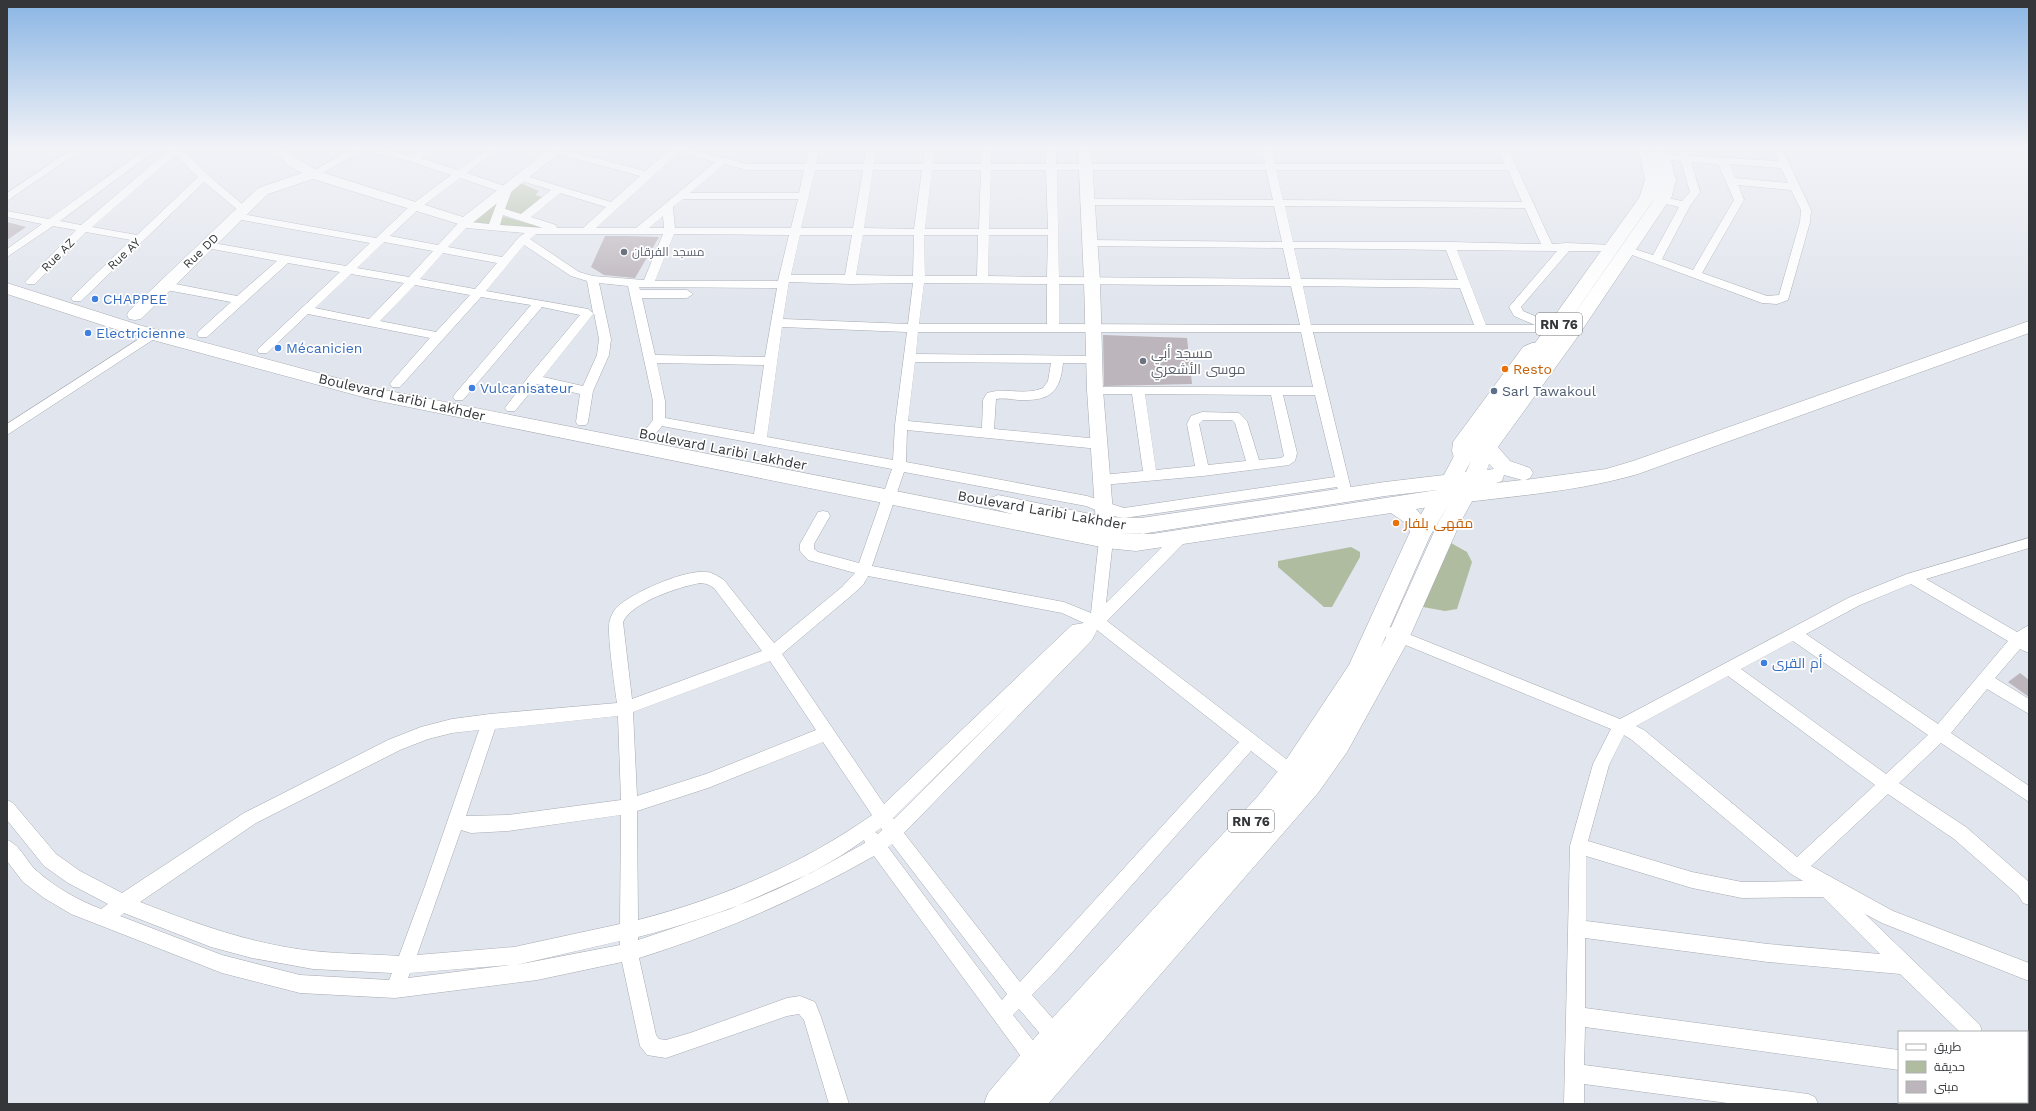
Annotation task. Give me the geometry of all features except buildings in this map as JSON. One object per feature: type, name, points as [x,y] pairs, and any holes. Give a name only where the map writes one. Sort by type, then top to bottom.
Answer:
[{"type":"highway","name":"RN 76","points":[[1401,603],[1420,534],[1457,487]]},
{"type":"highway","name":"RN 76","points":[[1028,1104],[1300,779],[1358,671],[1389,631],[1401,603],[1449,522],[1457,487]]},
{"type":"highway","name":"RN 76","points":[[999,1104],[1055,1036],[1267,804],[1300,779]]},
{"type":"main road","name":"RN 76","points":[[1457,487],[1489,445],[1617,248],[1647,198]]},
{"type":"main road","name":"RN 76","points":[[1617,248],[1662,200]]},
{"type":"main road","name":"Boulevard Laribi Lakhder","points":[[7,274],[77,298],[128,320],[153,334],[408,401],[894,482]]},
{"type":"main road","name":"Boulevard Laribi Lakhder","points":[[7,288],[128,320],[203,334],[396,384],[582,422],[653,428],[894,482],[1105,525],[1122,527],[1151,526],[1344,488],[1457,487]]},
{"type":"main road","points":[[1457,487],[1523,473],[1579,467],[1625,457],[2029,312]]},
{"type":"main road","points":[[1457,487],[1590,479],[1638,467],[2029,327]]},
{"type":"main road","name":"RN 76","points":[[1457,487],[1461,462],[1542,347],[1562,332]]},
{"type":"main road","points":[[1489,445],[1494,457],[1501,465],[1510,470],[1523,473]]},
{"type":"main road","name":"Boulevard Laribi Lakhder","points":[[1105,525],[1136,543],[1180,538],[1392,505],[1457,487]]},
{"type":"main road","points":[[1392,505],[1405,511],[1414,518],[1418,525],[1420,534]]},
{"type":"street","points":[[7,254],[85,198]]},
{"type":"street","name":"Rue AZ","points":[[31,282],[84,228],[118,198]]},
{"type":"street","name":"Rue AY","points":[[77,298],[182,198]]},
{"type":"street","points":[[225,198],[240,212],[379,239],[505,261]]},
{"type":"street","name":"Rue DD","points":[[128,320],[256,198]]},
{"type":"street","points":[[389,198],[465,222],[467,224],[493,228],[534,231],[1053,232]]},
{"type":"street","points":[[263,350],[379,239],[415,206],[426,198]]},
{"type":"street","points":[[372,323],[465,222],[497,198]]},
{"type":"street","points":[[493,228],[504,198]]},
{"type":"street","points":[[523,218],[548,198]]},
{"type":"street","points":[[587,198],[613,206]]},
{"type":"street","points":[[586,231],[622,198]]},
{"type":"street","points":[[639,231],[679,198]]},
{"type":"street","points":[[760,440],[761,422],[783,286],[804,198]]},
{"type":"street","points":[[850,280],[864,198]]},
{"type":"street","points":[[102,919],[123,903],[250,818],[388,748],[426,732],[452,726],[625,708],[773,653],[847,591],[858,581],[864,570],[894,482],[908,358],[914,328],[919,280],[919,231],[923,198]]},
{"type":"street","points":[[982,280],[984,198]]},
{"type":"street","points":[[1052,198],[1053,329]]},
{"type":"street","points":[[7,848],[29,876],[50,892],[102,919],[222,964],[300,984],[395,989],[537,971],[629,952],[733,917],[817,879],[876,846],[893,832],[1087,636],[1092,625],[1105,525],[1095,390],[1092,328],[1092,281],[1087,198]]},
{"type":"street","points":[[1278,198],[1320,391],[1344,488]]},
{"type":"street","points":[[1527,198],[1548,246]]},
{"type":"street","points":[[1656,260],[1691,198]]},
{"type":"street","points":[[1696,274],[1739,200],[1738,198]]},
{"type":"street","points":[[1090,243],[1288,243],[1567,246],[1617,248],[1656,260],[1766,300],[1777,300],[1784,297],[1805,222],[1806,210],[1800,198]]},
{"type":"street","points":[[1662,200],[1685,206]]},
{"type":"street","points":[[1087,202],[1530,205]]},
{"type":"street","points":[[648,284],[670,231],[668,207]]},
{"type":"street","points":[[500,211],[566,231]]},
{"type":"street","points":[[7,214],[140,239]]},
{"type":"street","points":[[396,384],[478,293],[524,239],[534,231]]},
{"type":"street","points":[[524,239],[574,274],[634,288],[783,286],[850,280],[1052,280],[1464,284]]},
{"type":"street","points":[[207,245],[539,303],[588,313],[511,408]]},
{"type":"street","points":[[1450,245],[1481,328]]},
{"type":"street","points":[[1562,332],[1518,313],[1515,307],[1567,246]]},
{"type":"street","points":[[203,334],[238,300],[286,258]]},
{"type":"street","points":[[582,422],[586,391],[603,355],[605,339],[592,279]]},
{"type":"street","points":[[634,288],[648,284],[783,286]]},
{"type":"street","points":[[165,286],[238,300]]},
{"type":"street","points":[[634,288],[659,401],[653,428],[760,440],[894,482],[1087,501],[1105,525]]},
{"type":"street","points":[[458,397],[539,303]]},
{"type":"street","points":[[306,310],[438,336]]},
{"type":"street","points":[[777,323],[914,328],[1481,328],[1562,332]]},
{"type":"street","points":[[7,430],[153,334]]},
{"type":"street","points":[[908,358],[1094,359]]},
{"type":"street","points":[[650,359],[771,361]]},
{"type":"street","points":[[988,433],[989,400],[991,396],[997,394],[1033,396],[1044,394],[1052,387],[1057,359]]},
{"type":"street","points":[[533,379],[586,391]]},
{"type":"street","points":[[1095,390],[1320,391]]},
{"type":"street","points":[[1138,390],[1150,476]]},
{"type":"street","points":[[1102,480],[1284,462],[1290,458],[1291,453],[1276,390]]},
{"type":"street","points":[[1203,470],[1193,424],[1195,419],[1202,416],[1235,416],[1238,418],[1241,421],[1254,465]]},
{"type":"street","points":[[901,425],[1099,444]]},
{"type":"street","points":[[823,516],[807,544],[806,547],[809,553],[864,570],[1064,608],[1092,625],[1300,779]]},
{"type":"street","points":[[7,808],[50,860],[74,877],[123,903],[211,938],[252,949],[313,960],[402,965],[514,956],[628,931],[670,920],[747,893],[799,869],[865,830],[882,817],[1077,629],[1092,625],[1180,538]]},
{"type":"street","points":[[1574,1104],[1578,846],[1601,764],[1621,726],[1730,669],[1854,601],[1912,578],[2029,543]]},
{"type":"street","points":[[839,1104],[812,1017],[808,1009],[800,1005],[787,1007],[690,1042],[666,1049],[654,1048],[647,1039],[629,952],[629,806],[625,708],[616,622],[620,612],[633,602],[670,586],[699,578],[709,578],[719,584],[773,653],[893,832],[1020,996],[1055,1036]]},
{"type":"street","points":[[1797,868],[1885,783],[1940,734],[1984,680],[2025,639],[1912,578]]},
{"type":"street","points":[[1389,631],[1621,726],[1638,735],[1797,868],[1827,888],[1972,1031]]},
{"type":"street","points":[[1794,634],[2029,794]]},
{"type":"street","points":[[1730,669],[1885,783],[1960,833],[2024,889],[2029,897]]},
{"type":"street","points":[[1984,680],[2029,707]]},
{"type":"street","points":[[395,989],[402,965],[434,886],[490,721]]},
{"type":"street","points":[[455,821],[471,825],[508,823],[629,806],[708,781],[827,733]]},
{"type":"street","points":[[1002,1013],[1020,996],[1090,920],[1250,741]]},
{"type":"street","points":[[865,830],[1035,1059]]},
{"type":"street","points":[[1578,846],[1692,880],[1742,890],[1827,888]]},
{"type":"street","points":[[1797,868],[1888,917],[2029,972]]},
{"type":"street","points":[[1576,928],[1768,953],[1906,965]]},
{"type":"street","points":[[1575,1016],[1898,1060]]},
{"type":"street","points":[[1574,1073],[1808,1104]]},
{"type":"green space","points":[[499,198],[490,225],[468,222]]},
{"type":"green space","points":[[507,198],[541,198],[525,212],[517,214],[503,211]]},
{"type":"green space","points":[[502,216],[544,228],[495,228]]},
{"type":"green space","points":[[1451,543],[1467,552],[1472,562],[1457,609],[1445,611],[1423,607]]},
{"type":"green space","points":[[1351,547],[1360,552],[1360,557],[1332,607],[1324,607],[1278,567],[1278,561]]},
{"type":"place","name":"مسجد الفرقان","points":[[624,252]]},
{"type":"place","name":"CHAPPEE","points":[[95,299]]},
{"type":"place","name":"Electricienne","points":[[88,333]]},
{"type":"place","name":"Mécanicien","points":[[278,348]]},
{"type":"place","name":"مسجد أبي موسى الأشعري","points":[[1143,361]]},
{"type":"place","name":"Resto","points":[[1505,369]]},
{"type":"place","name":"Vulcanisateur","points":[[472,388]]},
{"type":"place","name":"Sarl Tawakoul","points":[[1494,391]]},
{"type":"place","name":"مقهى بلفار","points":[[1396,523]]},
{"type":"place","name":"أم القرى","points":[[1764,663]]}]
